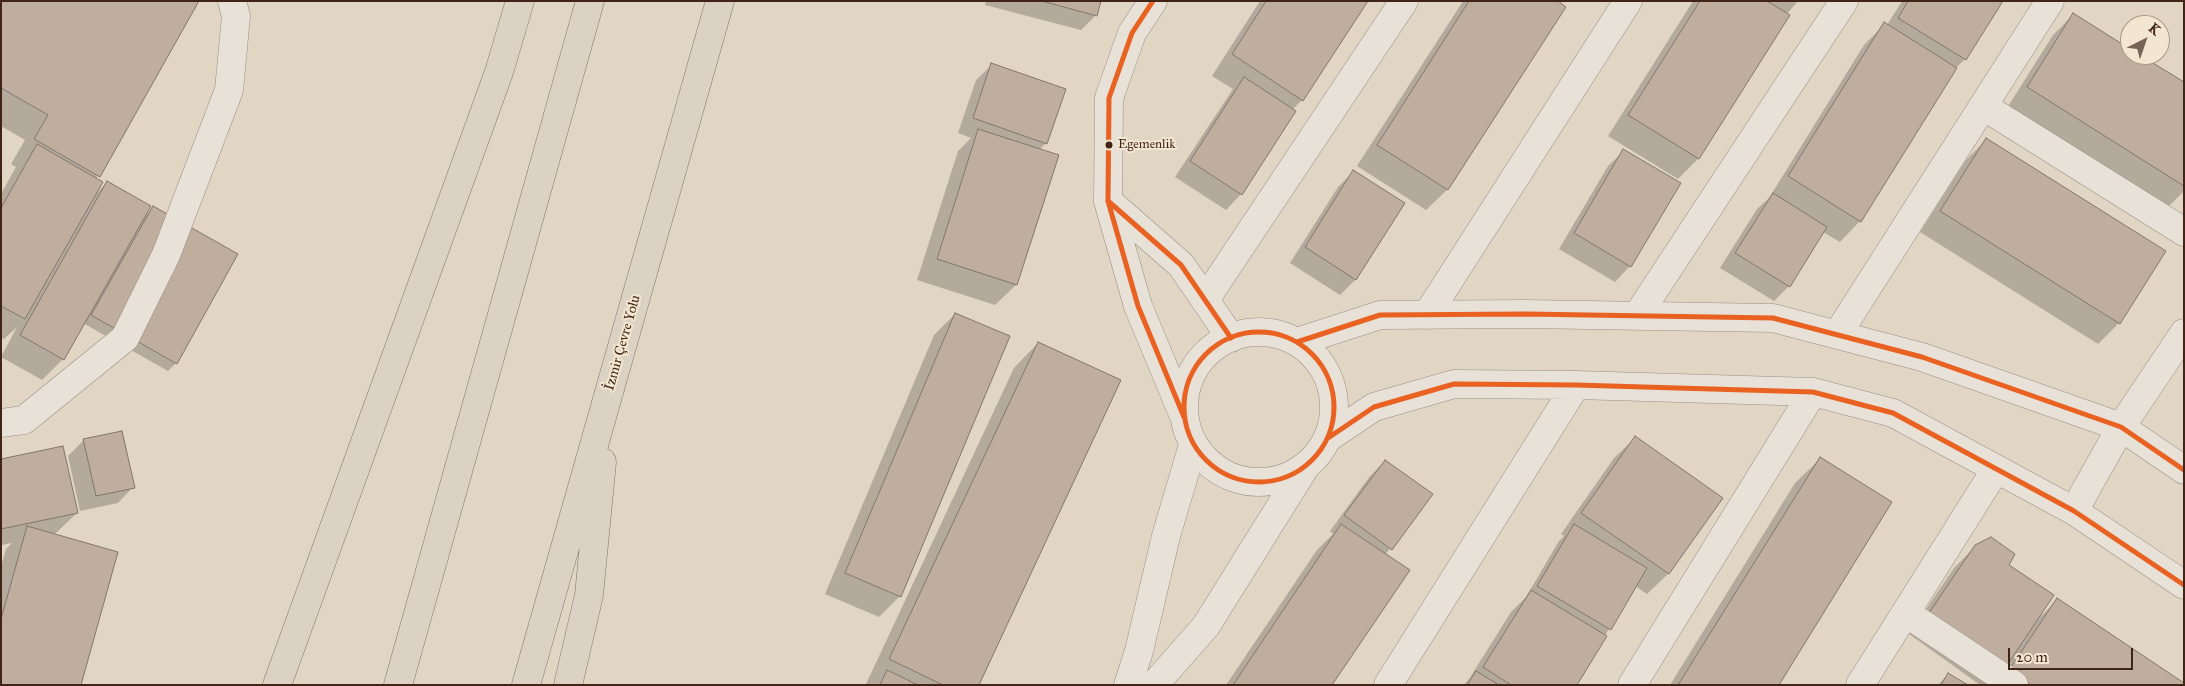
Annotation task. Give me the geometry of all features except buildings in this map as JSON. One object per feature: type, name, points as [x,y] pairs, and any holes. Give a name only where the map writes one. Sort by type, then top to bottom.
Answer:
[{"type":"highway","points":[[277,685],[499,72],[520,1]]},
{"type":"highway","points":[[398,685],[590,1]]},
{"type":"highway","name":"İzmir Çevre Yolu","points":[[526,685],[720,1]]},
{"type":"highway","points":[[568,685],[589,595],[608,393]]},
{"type":"street","points":[[1,424],[24,420],[125,338],[166,255],[229,90],[236,16],[232,1]]},
{"type":"street","points":[[1153,1],[1132,33],[1109,98],[1108,201],[1138,306],[1184,417],[1193,445],[1210,464],[1232,477],[1257,482],[1282,479],[1305,467]]},
{"type":"street","points":[[1205,300],[1404,1]]},
{"type":"street","points":[[1427,315],[1628,1]]},
{"type":"street","points":[[1637,316],[1844,1]]},
{"type":"street","points":[[1837,335],[2050,1]]},
{"type":"street","points":[[1983,106],[2184,232]]},
{"type":"street","points":[[1108,201],[1181,265],[1231,338]]},
{"type":"street","points":[[1297,342],[1380,315],[1773,318],[1922,358],[2121,427],[2184,470]]},
{"type":"street","points":[[1154,685],[1206,626],[1305,467],[1328,438],[1333,417],[1333,395],[1326,374],[1314,356],[1297,342],[1275,334],[1253,332],[1231,338],[1210,349],[1194,368],[1185,390],[1184,417]]},
{"type":"street","points":[[2074,512],[2121,427],[2184,333]]},
{"type":"street","points":[[1328,438],[1374,407],[1454,384],[1576,385],[1813,392],[1893,413],[2074,512],[2184,585]]},
{"type":"street","points":[[1388,685],[1576,385]]},
{"type":"street","points":[[1632,685],[1813,392]]},
{"type":"street","points":[[1128,685],[1139,651],[1166,536],[1193,445]]},
{"type":"street","points":[[1860,685],[1996,469]]},
{"type":"street","points":[[1906,613],[2014,685]]},
{"type":"transit line","points":[[1153,1],[1132,33],[1109,98],[1108,201],[1138,306],[1184,417]]},
{"type":"transit line","points":[[1108,201],[1181,265],[1231,338]]},
{"type":"transit line","points":[[1297,342],[1380,315],[1526,314],[1773,318],[1922,357],[2121,427],[2184,470]]},
{"type":"transit line","points":[[1259,332],[1288,338],[1312,354],[1328,378],[1334,407],[1328,436],[1312,460],[1288,476],[1259,482],[1230,476],[1206,460],[1190,436],[1184,407],[1190,378],[1206,354],[1230,338],[1259,332]]},
{"type":"transit line","points":[[1328,438],[1374,407],[1454,384],[1576,385],[1813,392],[1893,413],[2074,511],[2184,585]]},
{"type":"place","name":"Egemenlik","points":[[1109,145]]}]
